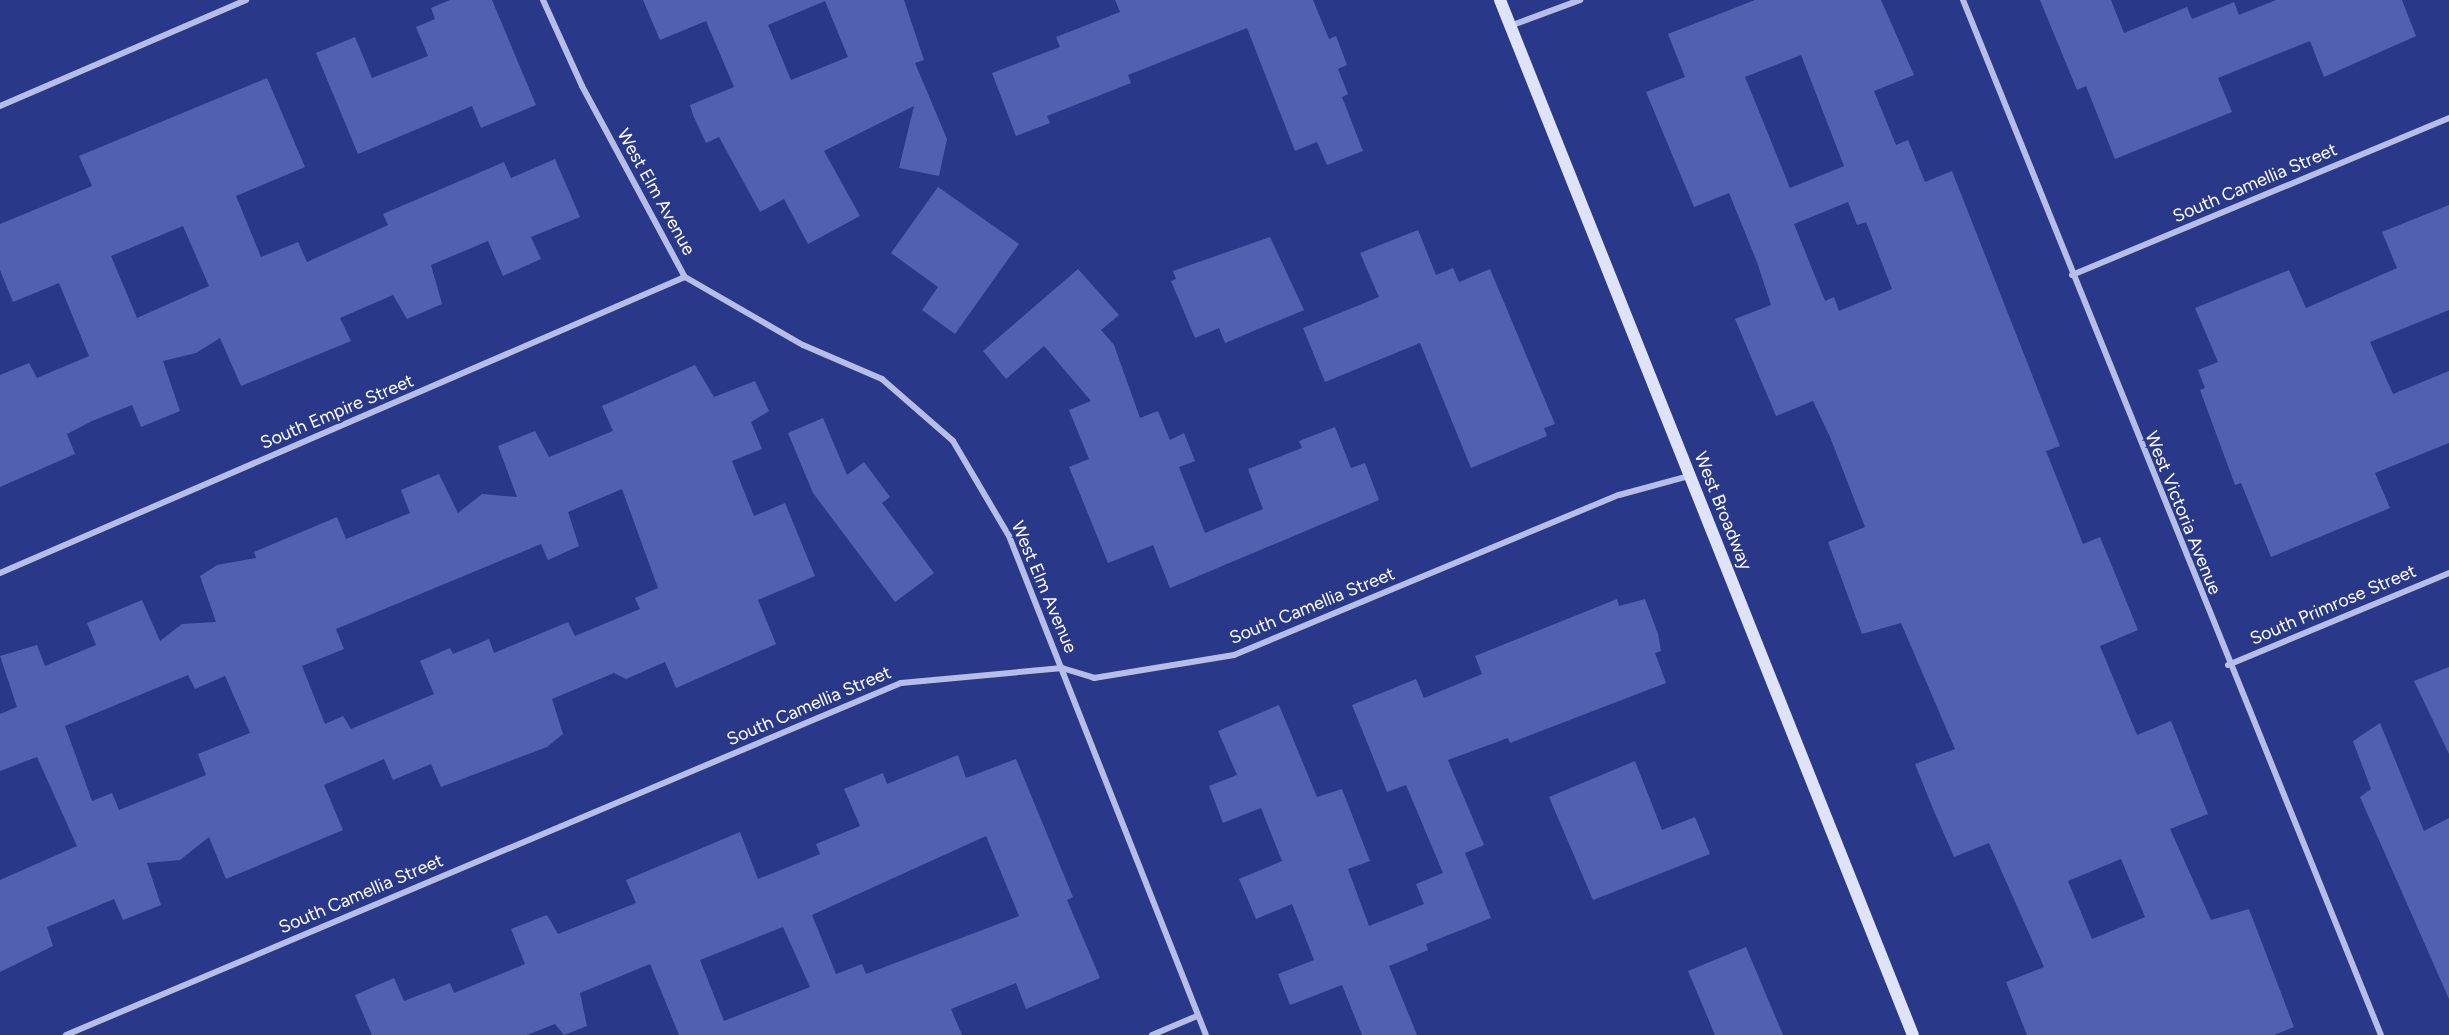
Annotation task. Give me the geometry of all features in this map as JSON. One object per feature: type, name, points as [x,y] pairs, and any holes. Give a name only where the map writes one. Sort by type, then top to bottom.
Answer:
[{"type":"main road","name":"West Broadway","points":[[1500,0],[1913,1035]]},
{"type":"street","points":[[0,106],[246,0]]},
{"type":"street","name":"West Elm Avenue","points":[[543,0],[582,86],[685,277],[803,345],[882,380],[953,441],[1009,536],[1206,1035]]},
{"type":"street","points":[[1510,26],[1580,0]]},
{"type":"street","name":"West Victoria Avenue","points":[[1963,0],[2228,665],[2381,1035]]},
{"type":"street","name":"South Camellia Street","points":[[2072,276],[2449,118]]},
{"type":"street","name":"South Empire Street","points":[[0,573],[685,277]]},
{"type":"street","name":"South Camellia Street","points":[[66,1035],[901,683],[1062,668],[1094,678],[1234,655],[1619,495],[1689,476]]},
{"type":"street","name":"South Primrose Street","points":[[2228,665],[2449,573]]},
{"type":"street","points":[[1152,1035],[1197,1016]]},
{"type":"building","points":[[450,0],[492,0],[536,105],[481,128],[472,106],[358,154],[316,53],[355,37],[372,78],[428,56],[416,27],[435,19],[431,8]]},
{"type":"building","points":[[643,0],[904,0],[924,60],[915,63],[947,139],[939,176],[899,168],[914,106],[824,151],[860,216],[808,244],[784,199],[760,212],[719,137],[706,143],[693,115],[690,105],[734,87],[706,21],[660,40]],"holes":[[[825,1],[848,57],[791,80],[768,25]]]},
{"type":"building","points":[[1115,0],[1313,0],[1329,39],[1336,36],[1347,65],[1338,69],[1348,94],[1342,97],[1363,151],[1327,165],[1317,142],[1295,151],[1247,28],[1128,75],[1131,83],[1047,116],[1050,123],[1016,136],[992,73],[1060,47],[1056,37],[1120,12]]},
{"type":"building","points":[[1755,0],[1881,0],[1914,75],[1874,91],[1896,145],[1908,140],[1925,182],[1952,171],[2060,446],[2046,451],[2083,544],[2100,537],[2138,630],[2100,646],[2137,735],[2171,721],[2208,814],[2170,829],[2211,920],[2249,909],[2294,1027],[2274,1035],[2027,1035],[2006,982],[2044,967],[1989,843],[1954,857],[1931,804],[1915,764],[1955,749],[1901,623],[1862,634],[1828,542],[1865,527],[1830,437],[1813,401],[1776,416],[1735,319],[1771,305],[1757,262],[1729,193],[1694,207],[1646,92],[1685,77],[1668,34]],"holes":[[[1801,55],[1844,166],[1790,188],[1745,77]],[[1848,202],[1857,225],[1866,222],[1892,289],[1839,311],[1834,297],[1825,301],[1794,224]],[[2121,859],[2145,917],[2092,939],[2068,881]]]},
{"type":"building","points":[[2040,0],[2111,0],[2124,33],[2187,7],[2192,19],[2234,2],[2239,15],[2276,0],[2402,0],[2416,36],[2324,77],[2310,41],[2218,78],[2232,112],[2115,159],[2086,86],[2077,90]]},
{"type":"building","points":[[267,78],[305,167],[236,196],[261,257],[298,242],[307,262],[388,225],[383,214],[504,162],[511,178],[555,159],[580,217],[531,237],[541,259],[503,276],[488,241],[431,265],[442,304],[407,319],[393,295],[340,318],[351,341],[241,386],[220,338],[196,353],[163,361],[180,411],[141,427],[132,405],[92,421],[67,434],[75,454],[0,487],[0,375],[29,363],[37,378],[89,356],[59,283],[13,302],[0,270],[0,224],[92,186],[79,156]],"holes":[[[183,226],[209,286],[137,318],[111,256]]]},
{"type":"building","points":[[938,187],[1019,244],[955,334],[922,310],[938,287],[891,253]]},
{"type":"building","points":[[2449,205],[2449,310],[2370,342],[2393,394],[2449,371],[2449,443],[2375,473],[2390,508],[2271,557],[2241,483],[2235,485],[2200,390],[2205,388],[2198,370],[2218,362],[2195,308],[2289,270],[2306,308],[2397,268],[2382,232]]},
{"type":"building","points":[[1418,230],[1436,275],[1453,268],[1459,282],[1490,269],[1555,424],[1544,428],[1547,436],[1471,468],[1420,343],[1325,382],[1303,328],[1379,297],[1360,253]]},
{"type":"building","points":[[1270,237],[1304,310],[1225,343],[1219,328],[1195,338],[1171,281],[1176,279],[1173,271]]},
{"type":"building","points":[[1078,269],[1119,315],[1101,330],[1114,345],[1140,418],[1158,411],[1170,440],[1184,433],[1195,461],[1179,467],[1205,533],[1263,509],[1248,469],[1302,448],[1299,441],[1335,427],[1351,468],[1365,463],[1379,500],[1170,588],[1153,545],[1108,563],[1069,467],[1089,459],[1069,410],[1091,401],[1044,346],[1006,379],[983,351]]},
{"type":"building","points":[[695,365],[714,397],[755,381],[769,411],[751,422],[762,449],[732,461],[754,516],[785,503],[815,576],[758,600],[776,644],[676,688],[665,662],[626,679],[614,673],[552,699],[563,734],[547,747],[441,787],[431,764],[393,780],[384,759],[324,785],[343,830],[226,879],[209,837],[180,860],[147,863],[161,905],[123,920],[114,899],[47,927],[53,946],[0,972],[0,880],[77,846],[37,757],[0,771],[0,714],[17,707],[0,656],[37,645],[45,666],[96,645],[87,623],[142,600],[160,641],[182,624],[216,622],[200,576],[217,565],[256,558],[254,552],[337,517],[346,539],[410,513],[401,490],[439,474],[458,513],[482,494],[517,497],[498,446],[535,431],[549,457],[613,431],[602,406]],"holes":[[[622,489],[658,588],[635,598],[640,609],[575,636],[568,622],[494,653],[489,639],[453,654],[450,648],[420,661],[434,694],[351,729],[343,716],[325,724],[302,666],[344,649],[336,629],[541,544],[548,560],[579,546],[568,512]],[[188,675],[195,689],[225,676],[250,733],[198,754],[206,775],[119,810],[112,793],[92,801],[65,726]]]},
{"type":"building","points":[[823,418],[847,475],[864,462],[890,497],[882,503],[934,573],[895,602],[813,493],[788,433]]},
{"type":"building","points":[[1617,599],[1619,606],[1645,599],[1658,634],[1661,651],[1655,653],[1666,683],[1510,743],[1508,738],[1448,760],[1484,845],[1465,853],[1491,918],[1426,944],[1428,950],[1389,966],[1417,1035],[1362,1035],[1342,985],[1290,1005],[1278,974],[1314,960],[1292,904],[1256,919],[1239,879],[1282,861],[1261,808],[1223,823],[1209,786],[1237,775],[1218,731],[1279,705],[1317,797],[1342,789],[1370,861],[1348,869],[1369,926],[1424,904],[1416,884],[1443,873],[1406,785],[1387,792],[1352,705],[1416,679],[1424,698],[1482,674],[1475,656]]},
{"type":"building","points":[[2449,667],[2449,754],[2414,681]]},
{"type":"building","points":[[2380,723],[2424,831],[2449,818],[2449,999],[2360,797],[2371,789],[2353,741]]},
{"type":"building","points":[[958,755],[966,778],[1016,759],[1073,897],[1067,900],[1100,978],[1026,1009],[1016,983],[951,1009],[962,1035],[679,1035],[650,964],[580,993],[587,1026],[564,1035],[555,1024],[527,1035],[372,1035],[355,995],[394,978],[404,1001],[450,983],[454,993],[525,964],[511,929],[547,915],[558,934],[636,903],[626,880],[740,832],[758,879],[820,854],[816,844],[860,826],[844,789],[883,773],[887,784]],"holes":[[[986,836],[1019,916],[866,974],[862,964],[836,974],[812,915]],[[783,927],[810,987],[724,1021],[700,960]]]},
{"type":"building","points":[[1635,761],[1662,830],[1695,817],[1710,854],[1593,900],[1549,797]]},
{"type":"building","points":[[1746,947],[1783,1035],[1715,1035],[1688,971]]}]
